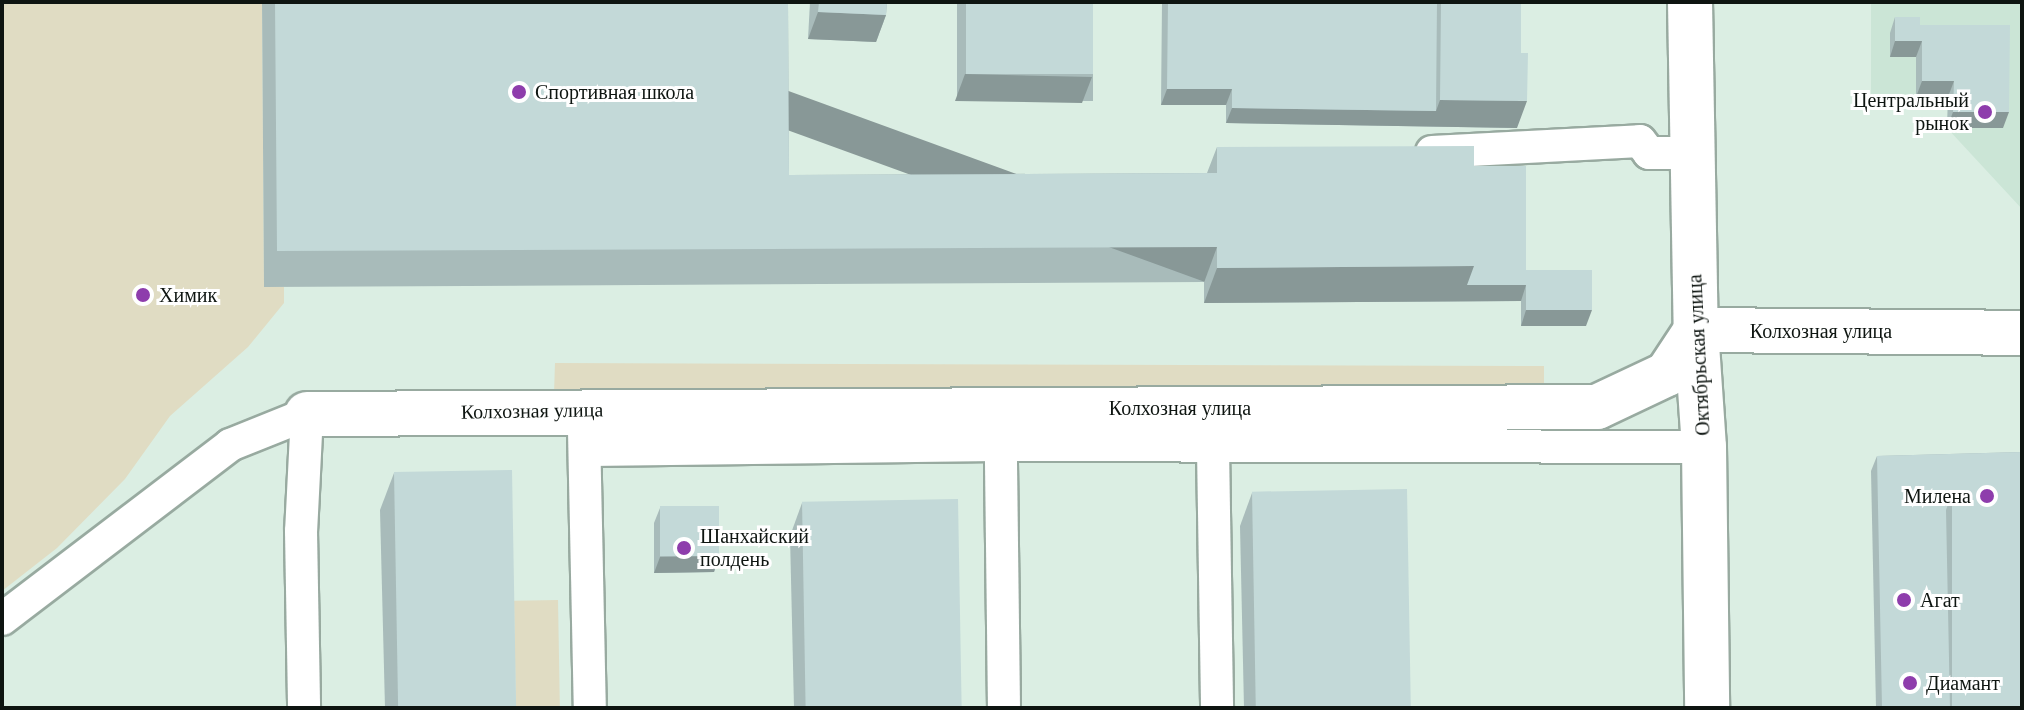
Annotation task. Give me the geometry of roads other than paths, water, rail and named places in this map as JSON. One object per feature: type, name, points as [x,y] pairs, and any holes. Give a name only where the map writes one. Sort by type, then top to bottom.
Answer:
[{"type":"street","name":"Октябрьская улица","points":[[1690,2],[1690,153],[1696,330],[1704,447],[1707,708]]},
{"type":"street","name":"Колхозная улица","points":[[307,414],[584,430],[1597,407],[1667,374],[1696,330],[2022,333]]},
{"type":"lane","points":[[1401,152],[1640,141],[1649,153],[1690,153]]},
{"type":"lane","points":[[2,619],[230,445],[307,414],[301,531],[304,708]]},
{"type":"lane","points":[[590,708],[584,430],[1001,445],[1704,447]]},
{"type":"lane","points":[[1001,445],[1004,708]]},
{"type":"lane","points":[[1213,448],[1217,708]]},
{"type":"place","name":"Спортивная школа","points":[[519,92]]},
{"type":"place","name":"Центральный рынок","points":[[1985,112]]},
{"type":"place","name":"Химик","points":[[143,295]]},
{"type":"place","name":"Милена","points":[[1987,496]]},
{"type":"place","name":"Шанхайский полдень","points":[[684,548]]},
{"type":"place","name":"Агат","points":[[1904,600]]},
{"type":"place","name":"Диамант","points":[[1910,683]]}]
